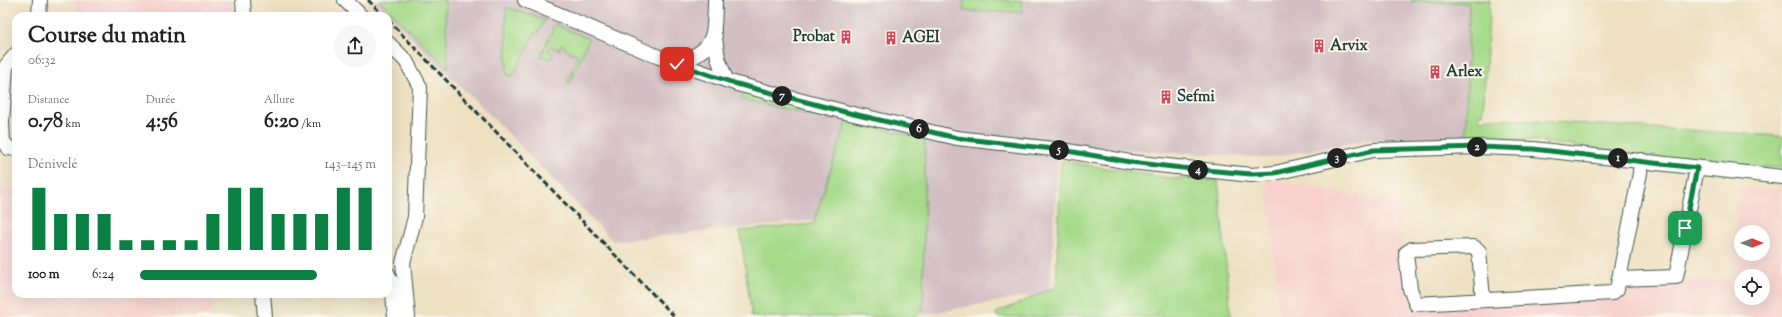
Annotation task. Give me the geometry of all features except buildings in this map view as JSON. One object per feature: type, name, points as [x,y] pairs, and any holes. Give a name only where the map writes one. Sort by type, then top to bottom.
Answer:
[{"type":"street","points":[[39,12],[40,0]]},
{"type":"street","points":[[243,0],[244,12]]},
{"type":"street","points":[[345,0],[357,12]]},
{"type":"street","points":[[525,0],[677,64],[726,80],[845,112],[957,138],[1062,150],[1130,162],[1251,174],[1275,173],[1373,150],[1479,147],[1533,149],[1782,177]]},
{"type":"street","points":[[715,0],[714,32],[718,58],[726,80]]},
{"type":"street","points":[[677,64],[694,58],[707,48],[714,32]]},
{"type":"street","points":[[392,47],[406,61],[420,87],[415,218],[403,263],[408,317]]},
{"type":"street","points":[[12,59],[6,66],[2,122],[3,141],[8,148],[12,148]]},
{"type":"street","points":[[1483,300],[1479,252],[1474,247],[1412,249],[1406,253],[1410,289],[1416,304],[1612,293],[1617,289],[1640,173],[1641,160]]},
{"type":"street","points":[[1619,279],[1676,277],[1697,168]]},
{"type":"street","points":[[392,282],[394,317]]},
{"type":"street","points":[[263,298],[265,317]]},
{"type":"shaded area","points":[[76,0],[232,0],[234,12],[76,12]]},
{"type":"shaded area","points":[[373,0],[1469,0],[1466,137],[1368,140],[1267,158],[1059,145],[1050,292],[921,315],[921,138],[846,123],[815,220],[613,241],[504,129],[392,19],[392,12],[385,12]]},
{"type":"shaded area","points":[[1267,179],[1399,203],[1409,309],[1625,299],[1634,283],[1733,278],[1734,260],[1770,261],[1770,225],[1736,225],[1738,188],[1782,189],[1782,317],[1279,317]]},
{"type":"shaded area","points":[[0,189],[12,190],[12,298],[218,298],[205,317],[0,317]]},
{"type":"green space","points":[[379,0],[445,0],[448,68],[392,12]]},
{"type":"green space","points":[[963,0],[1021,0],[1022,12],[964,11]]},
{"type":"green space","points":[[1412,0],[1490,0],[1483,114],[1479,114],[1479,119],[1484,120],[1485,118],[1782,136],[1782,168],[1684,161],[1537,141],[1466,137],[1469,3],[1412,2]]},
{"type":"green space","points":[[506,7],[545,20],[537,34],[535,33],[513,76],[507,75]]},
{"type":"green space","points":[[555,24],[589,39],[570,83],[567,81],[578,55],[564,49],[565,46],[561,44],[559,50],[550,46],[548,51],[553,54],[551,59],[541,56]]},
{"type":"green space","points":[[744,93],[834,113],[833,120],[741,99]]},
{"type":"green space","points":[[847,120],[925,139],[923,310],[915,317],[752,317],[740,231],[813,224]]},
{"type":"green space","points":[[1061,161],[1168,178],[1218,180],[1231,317],[997,317],[996,313],[1056,287]]},
{"type":"railway","points":[[368,0],[380,12]]},
{"type":"railway","points":[[392,24],[675,317]]},
{"type":"place","name":"Probat","points":[[846,37]]},
{"type":"place","name":"AGEI","points":[[891,38]]},
{"type":"place","name":"Arvix","points":[[1319,46]]},
{"type":"place","name":"Arlex","points":[[1435,72]]},
{"type":"place","name":"Sefmi","points":[[1166,97]]},
{"type":"route","points":[[677,64],[737,84],[845,112],[957,138],[1062,150],[1130,162],[1182,168],[1251,174],[1275,173],[1373,150],[1479,147],[1533,149],[1641,160],[1697,168],[1685,228]]}]
